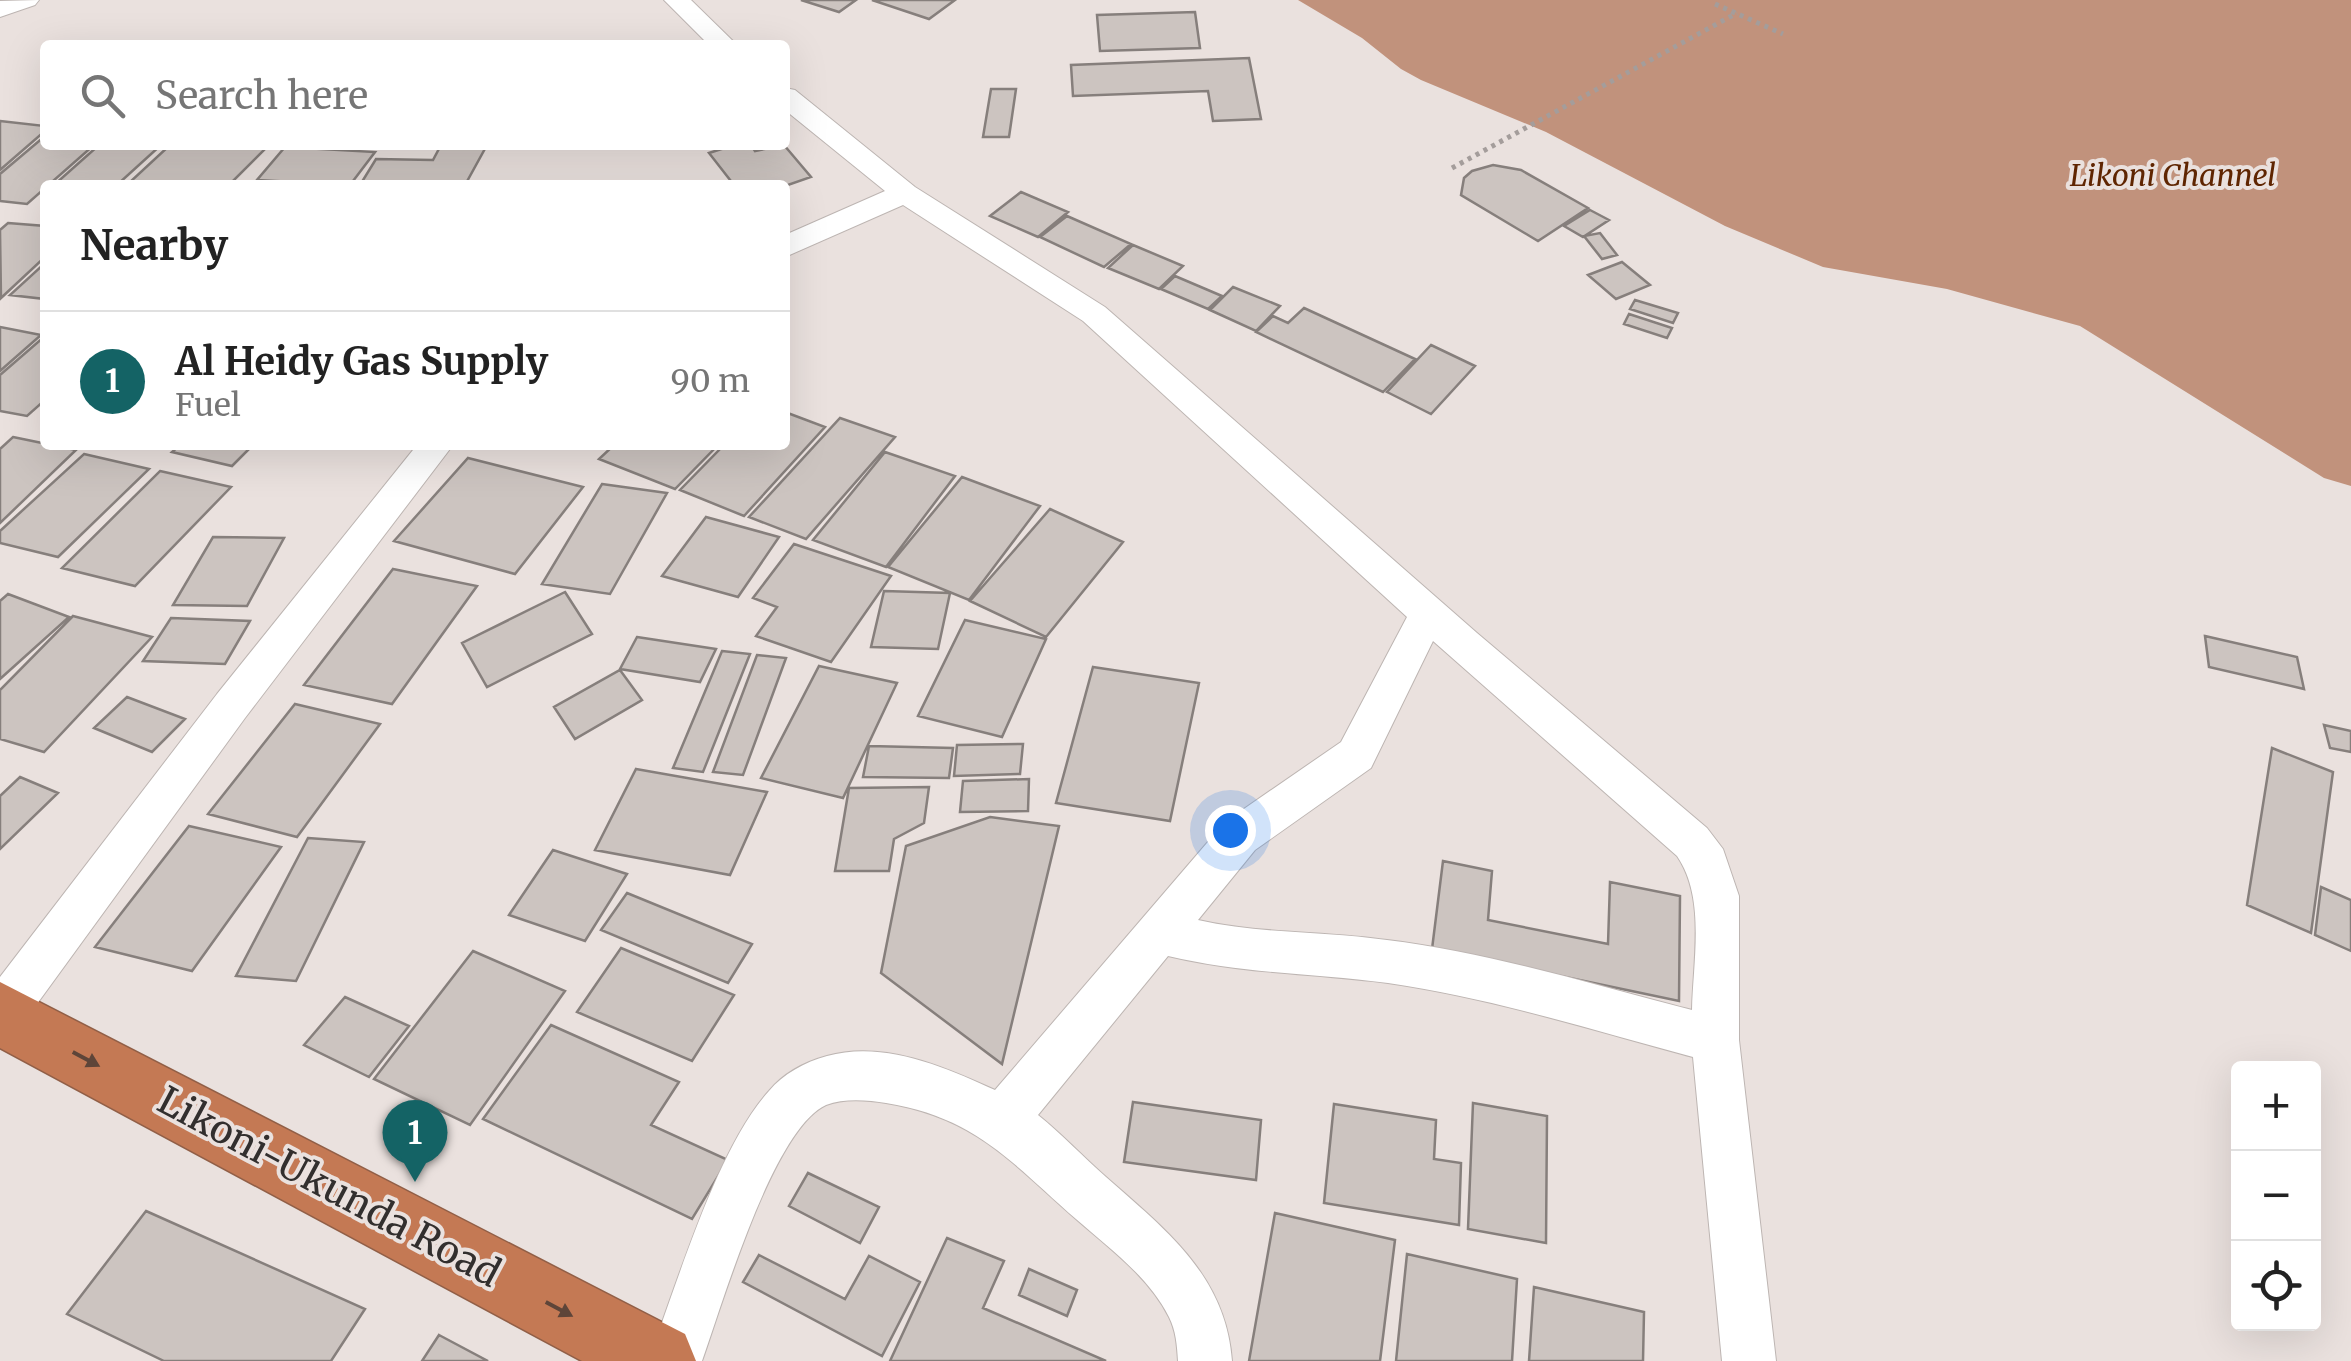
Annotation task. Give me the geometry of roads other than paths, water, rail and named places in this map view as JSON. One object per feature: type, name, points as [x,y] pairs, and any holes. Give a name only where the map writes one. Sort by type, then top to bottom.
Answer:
[{"type":"highway","name":"Likoni-Ukunda Road","points":[[0,1013],[658,1361]]},
{"type":"street","points":[[0,9],[26,0]]},
{"type":"street","points":[[676,0],[719,40]]},
{"type":"street","points":[[790,100],[905,193],[1094,314],[1428,613],[1668,818],[1707,864],[1717,896],[1715,1040],[1749,1361]]},
{"type":"street","points":[[790,246],[905,193]]},
{"type":"street","points":[[0,1013],[231,706],[432,450]]},
{"type":"street","points":[[1002,1120],[1240,836],[1356,755],[1428,613]]},
{"type":"street","points":[[1158,932],[1226,948],[1385,961],[1470,975],[1715,1040]]},
{"type":"street","points":[[675,1361],[754,1158],[783,1108],[807,1088],[829,1081],[873,1077],[930,1086],[1002,1120],[1148,1245],[1175,1278],[1198,1320],[1205,1361]]},
{"type":"water","name":"Likoni Channel","points":[[1298,0],[2351,0],[2351,486],[2324,478],[2080,326],[1947,289],[1823,267],[1725,226],[1546,132],[1421,80],[1362,38]]},
{"type":"place","name":"Al Heidy Gas Supply","points":[[415,1182]]}]
